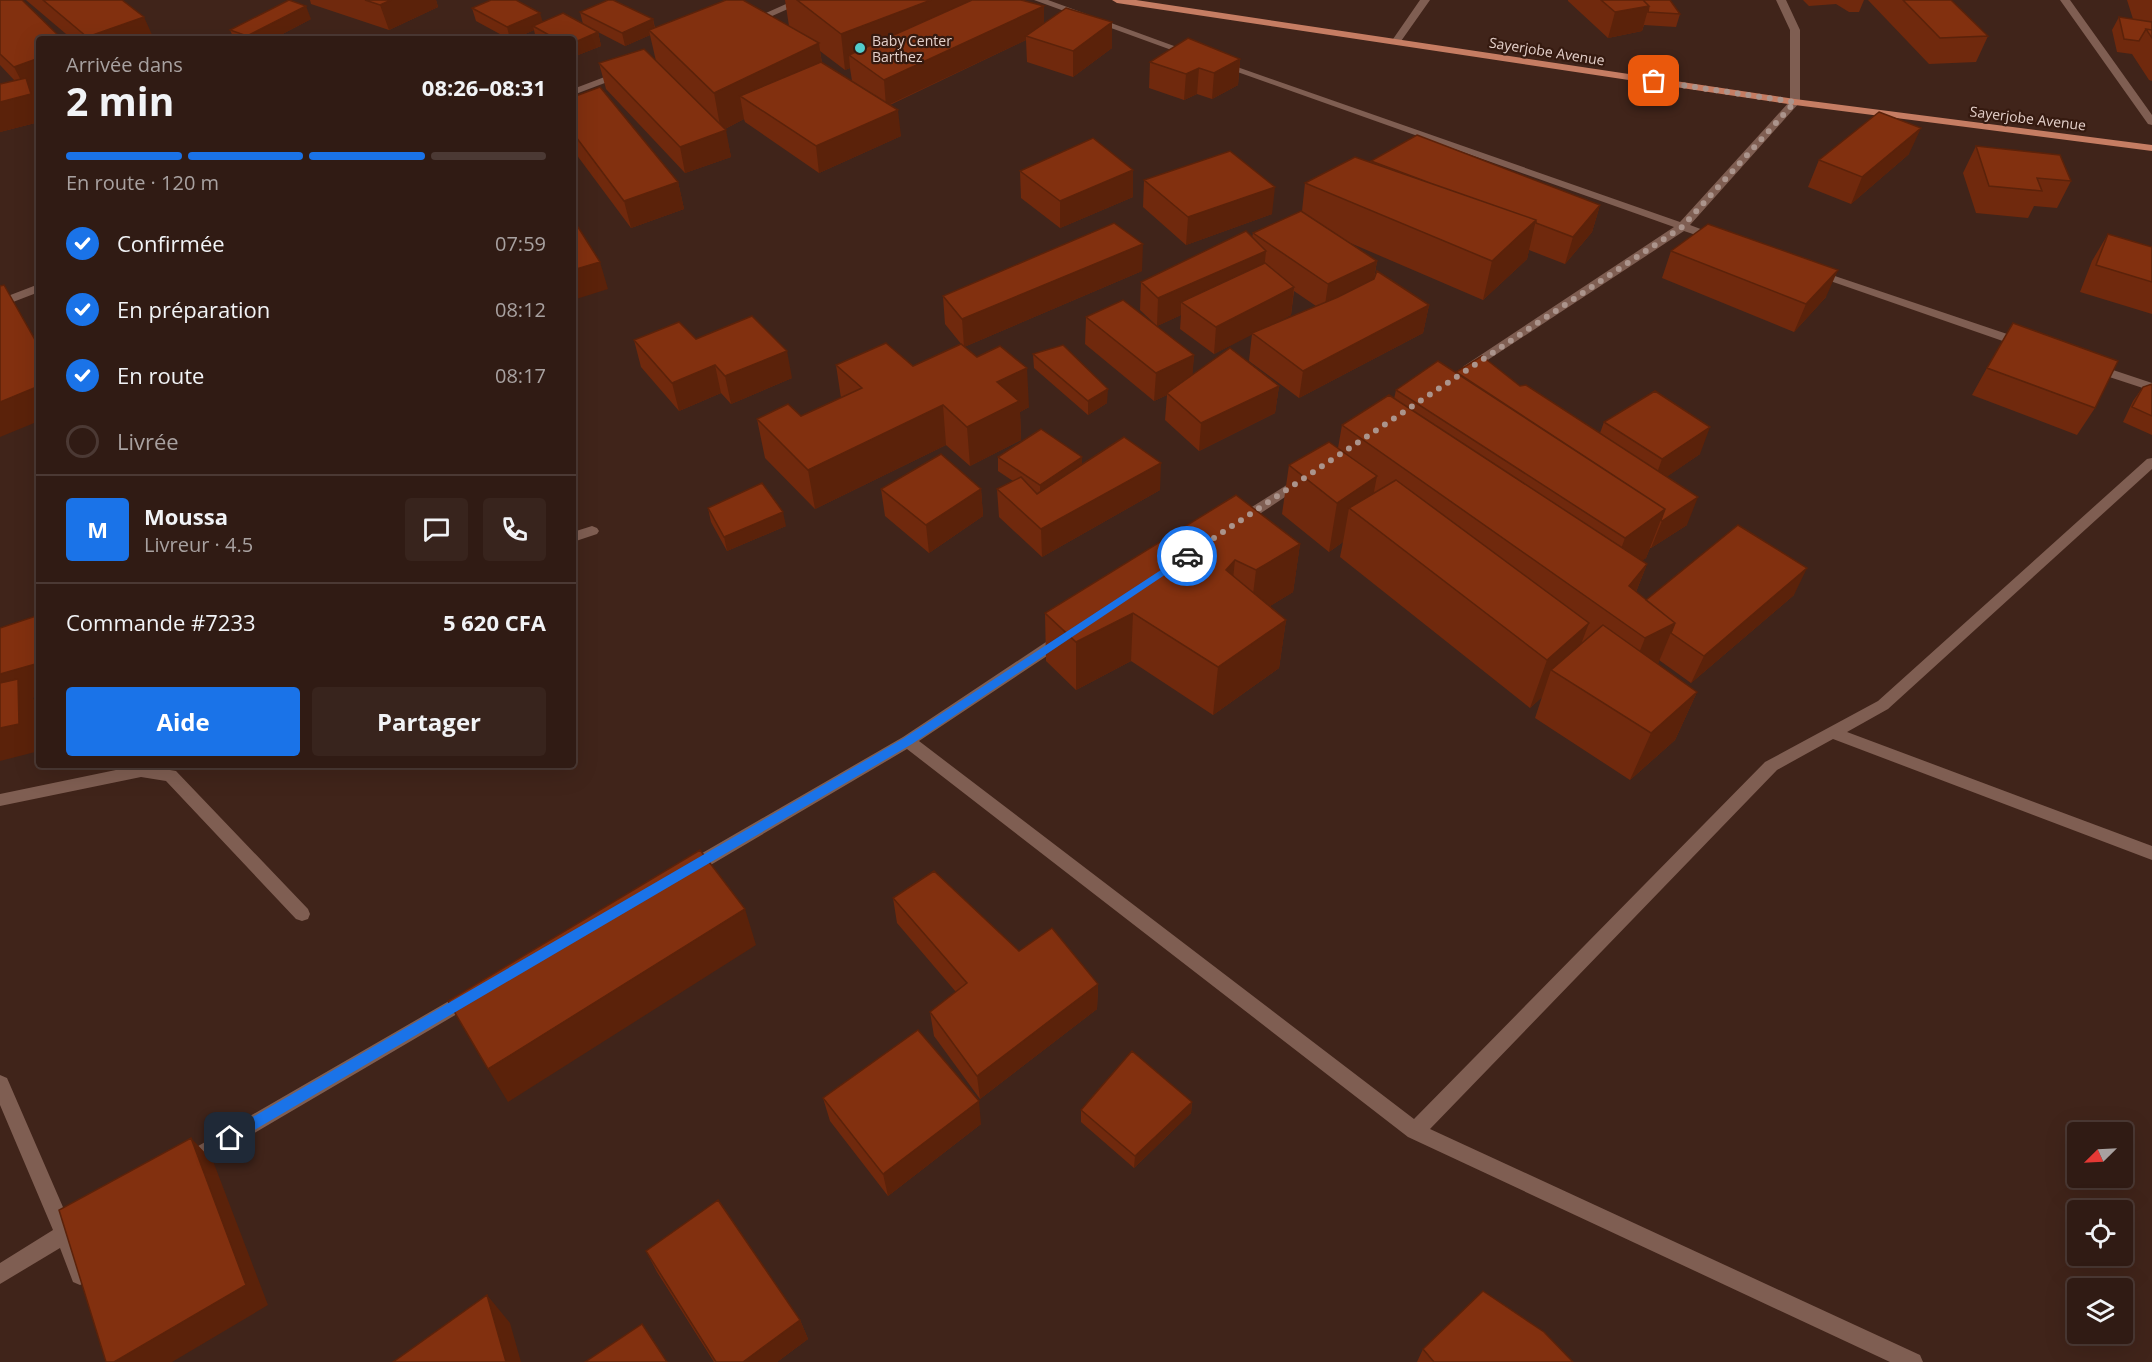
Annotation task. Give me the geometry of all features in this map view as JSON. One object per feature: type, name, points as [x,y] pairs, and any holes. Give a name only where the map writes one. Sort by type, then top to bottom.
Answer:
[{"type":"main road","name":"Sayerjobe Avenue","points":[[1117,0],[1795,102],[2152,148]]},
{"type":"street","points":[[738,27],[803,0]]},
{"type":"street","points":[[1039,0],[1727,242]]},
{"type":"street","points":[[1396,42],[1425,0]]},
{"type":"street","points":[[1454,379],[1682,227],[1795,102],[1795,30],[1780,0]]},
{"type":"street","points":[[2066,0],[2152,122]]},
{"type":"street","points":[[576,91],[628,71]]},
{"type":"street","points":[[1805,269],[2040,349]]},
{"type":"street","points":[[0,303],[36,289]]},
{"type":"street","points":[[2085,364],[2152,387]]},
{"type":"street","points":[[1415,1131],[1771,766],[1883,705],[2152,462]]},
{"type":"street","points":[[1226,530],[1315,471]]},
{"type":"street","points":[[576,536],[592,531]]},
{"type":"street","points":[[682,873],[908,741],[1077,629]]},
{"type":"street","points":[[1833,733],[2152,853]]},
{"type":"street","points":[[908,741],[1415,1131],[1913,1362]]},
{"type":"street","points":[[0,800],[141,771],[170,775],[302,914]]},
{"type":"street","points":[[178,1168],[487,987]]},
{"type":"street","points":[[0,1084],[65,1234],[88,1298]]},
{"type":"street","points":[[0,1274],[96,1216]]},
{"type":"building","points":[[0,0],[22,0],[59,36],[36,36],[36,59],[14,67],[0,54]]},
{"type":"building","points":[[43,0],[122,0],[144,17],[90,36],[86,36]]},
{"type":"building","points":[[289,0],[306,6],[247,36],[230,30]]},
{"type":"building","points":[[365,0],[391,0],[380,5]]},
{"type":"building","points":[[491,0],[516,0],[540,13],[507,27],[472,8]]},
{"type":"building","points":[[613,0],[653,19],[622,33],[580,12]]},
{"type":"building","points":[[726,0],[743,0],[819,43],[714,93],[649,30]]},
{"type":"building","points":[[797,0],[931,0],[841,34]]},
{"type":"building","points":[[972,0],[1021,0],[1044,6],[884,80],[849,55]]},
{"type":"building","points":[[1601,0],[1643,0],[1649,6],[1615,12]]},
{"type":"building","points":[[1643,0],[1670,0],[1680,14],[1648,12],[1649,6]]},
{"type":"building","points":[[1903,0],[1951,0],[1988,36],[1940,38]]},
{"type":"building","points":[[1066,8],[1112,22],[1073,51],[1026,36]]},
{"type":"building","points":[[563,13],[598,32],[576,42],[576,36],[551,36],[533,26]]},
{"type":"building","points":[[2119,17],[2152,22],[2152,30],[2146,29],[2139,41],[2124,39]]},
{"type":"building","points":[[2146,29],[2152,30],[2152,38]]},
{"type":"building","points":[[1188,38],[1240,59],[1214,73],[1199,68],[1186,74],[1150,62]]},
{"type":"building","points":[[644,49],[726,130],[680,147],[599,63]]},
{"type":"building","points":[[821,62],[898,110],[816,146],[740,96]]},
{"type":"building","points":[[26,78],[31,94],[0,102],[0,84]]},
{"type":"building","points":[[600,87],[678,182],[624,201],[576,137],[576,96]]},
{"type":"building","points":[[1879,112],[1921,128],[1862,177],[1819,160]]},
{"type":"building","points":[[1417,135],[1600,205],[1573,237],[1536,223],[1536,220],[1371,161]]},
{"type":"building","points":[[1093,138],[1133,170],[1060,201],[1020,171]]},
{"type":"building","points":[[1976,146],[2060,155],[2071,181],[2037,178],[2042,191],[1989,186]]},
{"type":"building","points":[[1230,151],[1275,187],[1188,217],[1144,180]]},
{"type":"building","points":[[1355,157],[1536,220],[1492,261],[1305,183]]},
{"type":"building","points":[[1301,211],[1377,261],[1328,284],[1253,233]]},
{"type":"building","points":[[1114,223],[1143,244],[962,319],[943,296]]},
{"type":"building","points":[[1708,224],[1838,270],[1806,304],[1671,251]]},
{"type":"building","points":[[576,227],[578,227],[600,262],[576,269]]},
{"type":"building","points":[[1246,231],[1266,251],[1158,298],[1141,282]]},
{"type":"building","points":[[2108,234],[2152,247],[2152,282],[2096,265]]},
{"type":"building","points":[[1265,263],[1294,287],[1216,327],[1181,302]]},
{"type":"building","points":[[1377,271],[1429,305],[1303,371],[1252,333],[1338,297],[1374,279]]},
{"type":"building","points":[[4,285],[36,342],[36,387],[0,402],[0,286]]},
{"type":"building","points":[[1123,300],[1194,355],[1156,373],[1086,317]]},
{"type":"building","points":[[752,316],[787,351],[725,376],[715,365],[672,383],[634,340],[679,322],[696,339]]},
{"type":"building","points":[[2013,323],[2118,361],[2095,408],[1987,368]]},
{"type":"building","points":[[886,343],[913,366],[961,344],[977,357],[1000,346],[1027,368],[997,382],[1019,401],[967,427],[943,405],[808,470],[757,419],[788,404],[801,416],[862,388],[836,365]]},
{"type":"building","points":[[1063,345],[1108,389],[1088,401],[1033,354]]},
{"type":"building","points":[[1230,348],[1279,386],[1201,423],[1167,393]]},
{"type":"building","points":[[1482,356],[1520,386],[1526,385],[1698,497],[1662,521],[1665,509],[1456,372]]},
{"type":"building","points":[[1438,361],[1665,509],[1625,538],[1396,390]]},
{"type":"building","points":[[2152,384],[2152,416],[2132,407],[2143,387]]},
{"type":"building","points":[[1655,391],[1710,427],[1662,459],[1604,422]]},
{"type":"building","points":[[1389,395],[1647,564],[1629,586],[1675,623],[1645,638],[1342,425]]},
{"type":"building","points":[[1041,429],[1082,457],[1040,485],[998,457]]},
{"type":"building","points":[[1124,437],[1161,463],[1041,529],[997,489],[1021,477],[1037,494]]},
{"type":"building","points":[[1329,442],[1377,476],[1337,503],[1289,465]]},
{"type":"building","points":[[941,454],[981,489],[926,525],[881,489]]},
{"type":"building","points":[[1396,480],[1589,623],[1547,660],[1349,508]]},
{"type":"building","points":[[762,483],[783,512],[724,537],[708,508]]},
{"type":"building","points":[[1236,495],[1300,544],[1256,570],[1235,560],[1226,570],[1286,620],[1218,667],[1133,613],[1076,642],[1045,613]]},
{"type":"building","points":[[1738,525],[1807,568],[1704,656],[1671,633],[1675,623],[1646,600]]},
{"type":"building","points":[[36,616],[36,664],[0,674],[0,628]]},
{"type":"building","points":[[1603,625],[1697,692],[1651,733],[1551,670]]},
{"type":"building","points":[[18,679],[19,724],[0,728],[0,683]]},
{"type":"building","points":[[700,850],[745,909],[488,1069],[448,1001]]},
{"type":"building","points":[[934,871],[1019,951],[1052,928],[1098,984],[977,1076],[930,1012],[967,983],[893,898]]},
{"type":"building","points":[[918,1030],[979,1101],[883,1174],[823,1098]]},
{"type":"building","points":[[1132,1051],[1192,1102],[1135,1156],[1081,1110]]},
{"type":"building","points":[[191,1138],[246,1285],[114,1362],[106,1362],[59,1210]]},
{"type":"building","points":[[718,1200],[800,1320],[743,1362],[716,1362],[646,1251]]},
{"type":"building","points":[[1483,1291],[1544,1332],[1573,1362],[1434,1362],[1423,1349]]},
{"type":"building","points":[[487,1295],[506,1362],[393,1362]]},
{"type":"building","points":[[642,1324],[667,1362],[585,1362]]},
{"type":"way so far","points":[[1187,556],[1682,227],[1795,102],[1654,81]]},
{"type":"place","name":"Baby Center Barthez","points":[[860,48]]},
{"type":"route","points":[[230,1138],[908,741],[1187,556]]}]
